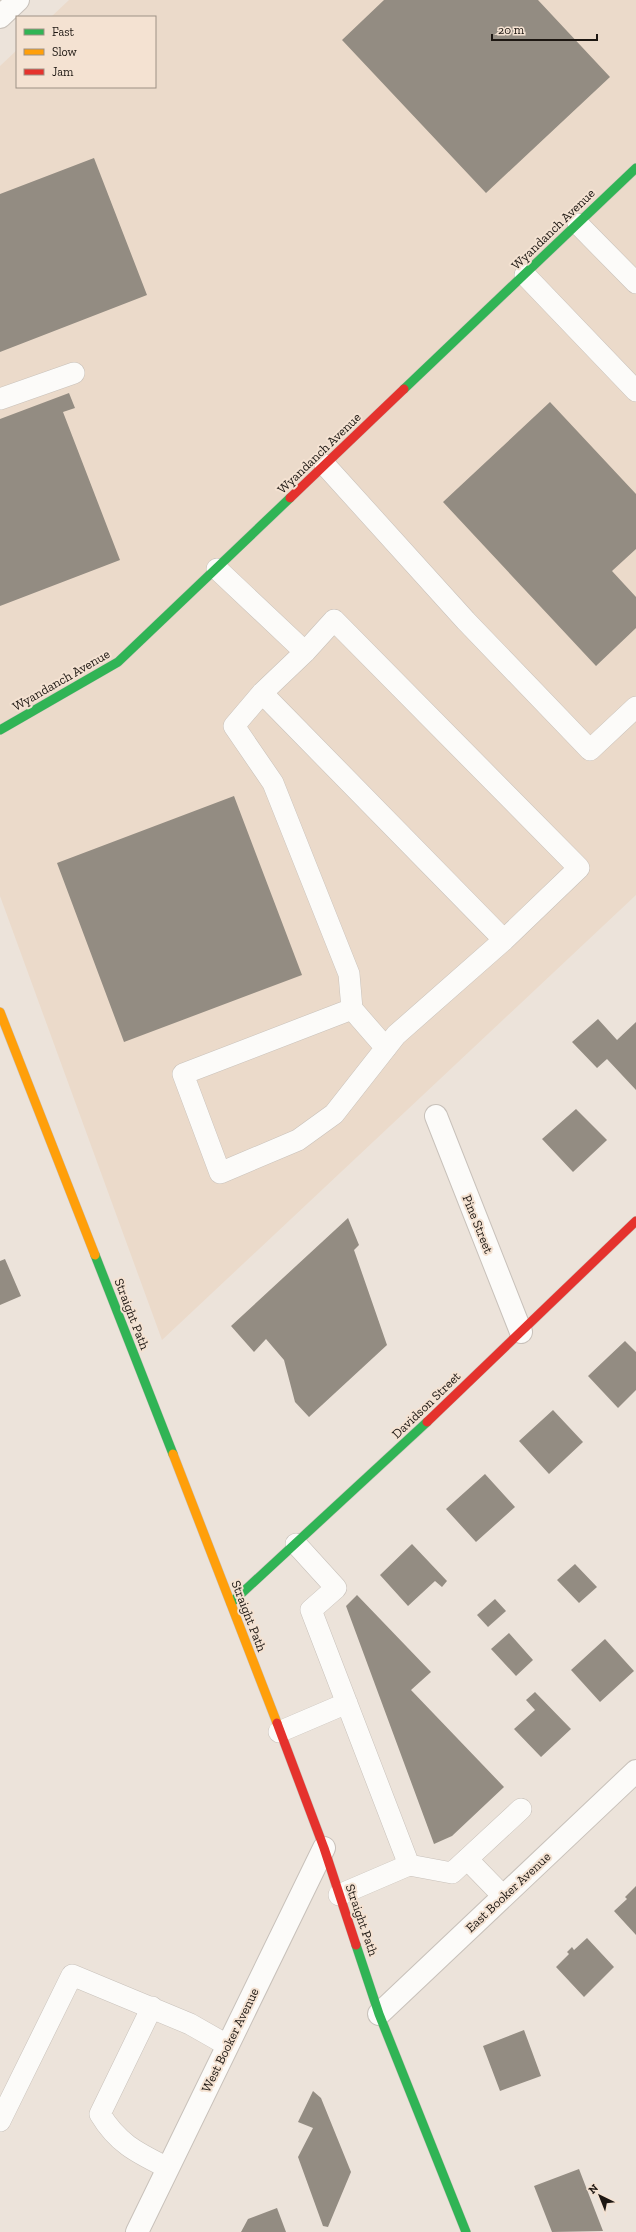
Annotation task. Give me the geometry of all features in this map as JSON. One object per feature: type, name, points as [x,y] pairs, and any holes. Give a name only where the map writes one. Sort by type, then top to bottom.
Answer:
[{"type":"street","points":[[0,17],[18,0]]},
{"type":"street","name":"Wyandanch Avenue","points":[[0,730],[118,662],[636,168]]},
{"type":"street","name":"Straight Path","points":[[0,1012],[280,1732],[324,1848],[379,2014],[466,2232]]},
{"type":"street","name":"Pine Street","points":[[436,1116],[521,1332]]},
{"type":"street","name":"Davidson Street","points":[[230,1603],[389,1459],[636,1221]]},
{"type":"street","name":"East Booker Avenue","points":[[379,2014],[636,1771]]},
{"type":"street","name":"West Booker Avenue","points":[[137,2232],[324,1848]]},
{"type":"lane","points":[[578,224],[636,283]]},
{"type":"lane","points":[[525,275],[636,391]]},
{"type":"lane","points":[[0,399],[74,373]]},
{"type":"lane","points":[[325,465],[466,621],[590,750],[636,707]]},
{"type":"lane","points":[[217,569],[305,652]]},
{"type":"lane","points":[[352,1009],[183,1074],[220,1173],[298,1140],[334,1114],[386,1048],[396,1035],[504,940],[579,868],[334,620],[305,652],[262,693],[234,726],[273,783],[349,974],[352,1009],[386,1048]]},
{"type":"lane","points":[[262,693],[504,940]]},
{"type":"lane","points":[[296,1544],[336,1588],[311,1610],[409,1864]]},
{"type":"lane","points":[[280,1732],[347,1703]]},
{"type":"lane","points":[[339,1895],[409,1864],[452,1873],[521,1809]]},
{"type":"lane","points":[[467,1859],[503,1896]]},
{"type":"lane","points":[[0,2122],[72,1975],[190,2024],[227,2046]]},
{"type":"lane","points":[[152,2007],[100,2114],[110,2132],[134,2151],[168,2168]]},
{"type":"shaded area","points":[[69,0],[636,0],[636,895],[162,1340],[0,896],[0,66],[16,51],[16,88],[156,88],[156,16],[52,16]]},
{"type":"building","points":[[384,0],[538,0],[610,77],[486,193],[342,40]]},
{"type":"building","points":[[94,158],[147,295],[0,352],[0,194]]},
{"type":"building","points":[[69,393],[75,408],[63,412],[120,560],[0,606],[0,419]]},
{"type":"building","points":[[550,402],[636,494],[636,549],[612,571],[636,597],[636,628],[596,666],[443,502]]},
{"type":"building","points":[[234,796],[302,975],[124,1042],[57,863]]},
{"type":"building","points":[[598,1019],[617,1040],[636,1022],[636,1090],[607,1059],[597,1068],[572,1042]]},
{"type":"building","points":[[576,1109],[607,1140],[573,1172],[542,1139]]},
{"type":"building","points":[[348,1218],[359,1245],[354,1250],[387,1345],[309,1417],[295,1402],[284,1360],[266,1339],[254,1352],[231,1326]]},
{"type":"building","points":[[5,1259],[21,1296],[0,1305],[0,1261]]},
{"type":"building","points":[[625,1341],[636,1352],[636,1390],[618,1408],[588,1376]]},
{"type":"building","points":[[553,1410],[583,1442],[549,1474],[519,1441]]},
{"type":"building","points":[[485,1474],[515,1507],[476,1542],[446,1509]]},
{"type":"building","points":[[412,1544],[447,1581],[442,1587],[435,1581],[408,1606],[380,1575]]},
{"type":"building","points":[[575,1564],[597,1587],[579,1603],[557,1580]]},
{"type":"building","points":[[357,1595],[431,1672],[411,1690],[504,1787],[452,1836],[434,1844],[346,1606]]},
{"type":"building","points":[[495,1599],[506,1611],[488,1627],[477,1615]]},
{"type":"building","points":[[509,1633],[533,1660],[516,1676],[491,1649]]},
{"type":"building","points":[[605,1639],[634,1671],[600,1702],[571,1670]]},
{"type":"building","points":[[535,1692],[571,1729],[541,1757],[514,1729],[535,1710],[526,1700]]},
{"type":"building","points":[[636,1886],[636,1935],[614,1911],[627,1899],[625,1897]]},
{"type":"building","points":[[587,1938],[614,1967],[584,1997],[556,1967],[569,1954],[567,1952],[572,1947],[574,1950]]},
{"type":"building","points":[[524,2030],[541,2076],[500,2091],[483,2046]]},
{"type":"building","points":[[313,2091],[321,2098],[351,2172],[328,2227],[323,2226],[298,2157],[313,2128],[298,2122]]},
{"type":"building","points":[[579,2169],[603,2231],[552,2232],[534,2186]]},
{"type":"building","points":[[277,2208],[286,2232],[241,2232],[248,2219]]},
{"type":"traffic: fast","points":[[404,389],[636,168]]},
{"type":"traffic: fast","points":[[0,730],[118,662],[290,498]]},
{"type":"traffic: fast","points":[[95,1255],[173,1454]]},
{"type":"traffic: fast","points":[[231,1603],[427,1422]]},
{"type":"traffic: fast","points":[[356,1945],[379,2014],[466,2232]]},
{"type":"traffic: slow","points":[[0,1012],[95,1255]]},
{"type":"traffic: slow","points":[[173,1454],[277,1723]]},
{"type":"traffic: jam","points":[[290,498],[404,389]]},
{"type":"traffic: jam","points":[[427,1422],[636,1221]]},
{"type":"traffic: jam","points":[[277,1723],[324,1848],[356,1945]]}]
